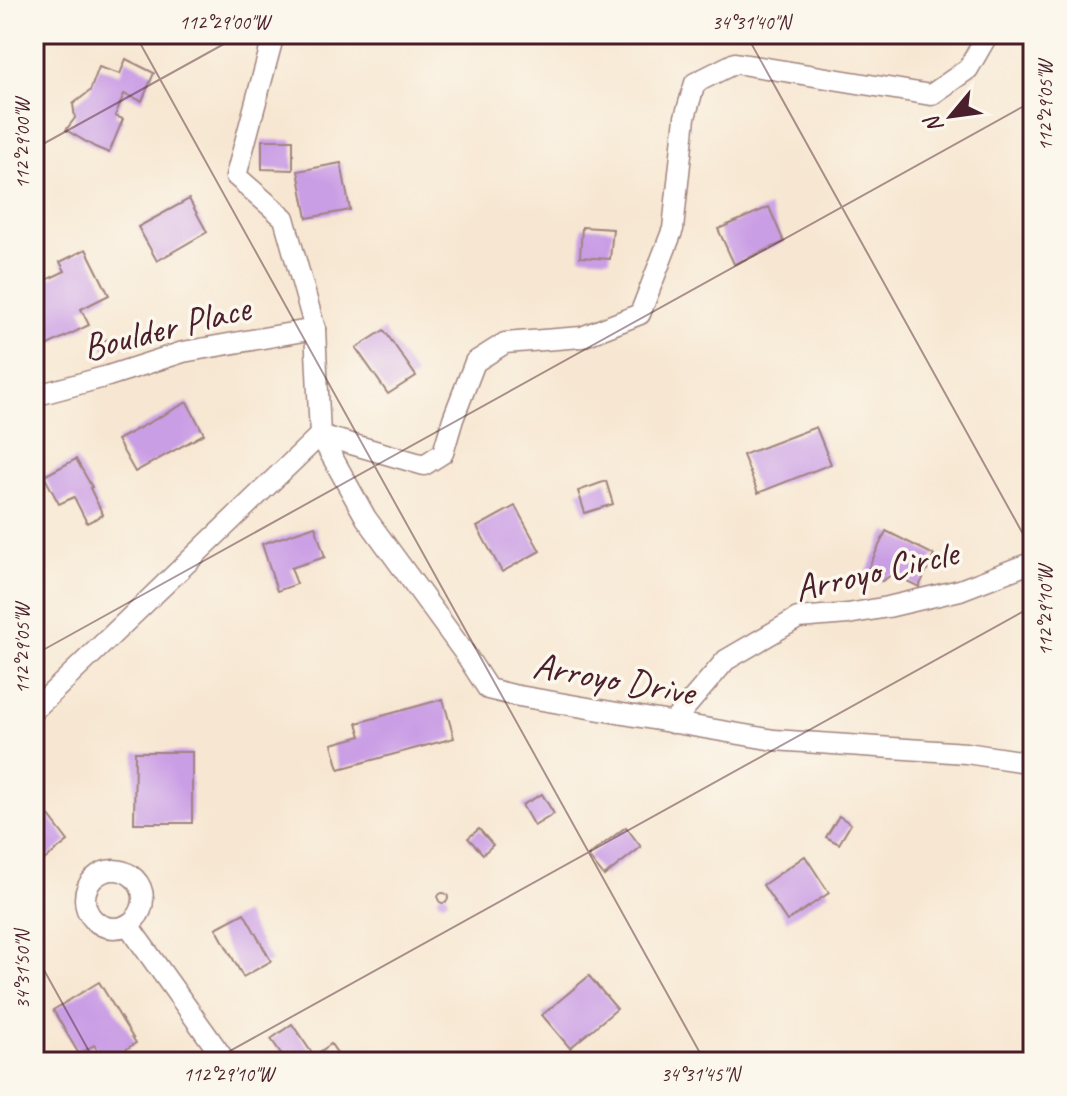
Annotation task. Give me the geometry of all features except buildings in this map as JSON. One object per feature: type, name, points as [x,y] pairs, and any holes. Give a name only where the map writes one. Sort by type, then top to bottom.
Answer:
[{"type":"street","points":[[34,710],[320,435],[315,329],[284,218],[236,176],[274,34]]},
{"type":"street","points":[[320,435],[424,465],[443,453],[475,362],[505,343],[582,337],[640,314],[673,229],[685,117],[695,83],[735,63],[931,95],[968,69],[988,34]]},
{"type":"street","name":"Boulder Place","points":[[34,396],[183,352],[315,329]]},
{"type":"street","name":"Arroyo Drive","points":[[320,435],[366,518],[488,689],[774,740],[966,753],[1033,763]]},
{"type":"street","name":"Arroyo Circle","points":[[672,723],[726,660],[798,618],[848,614],[902,604],[960,590],[1033,562]]},
{"type":"street","points":[[128,925],[226,1062]]}]
